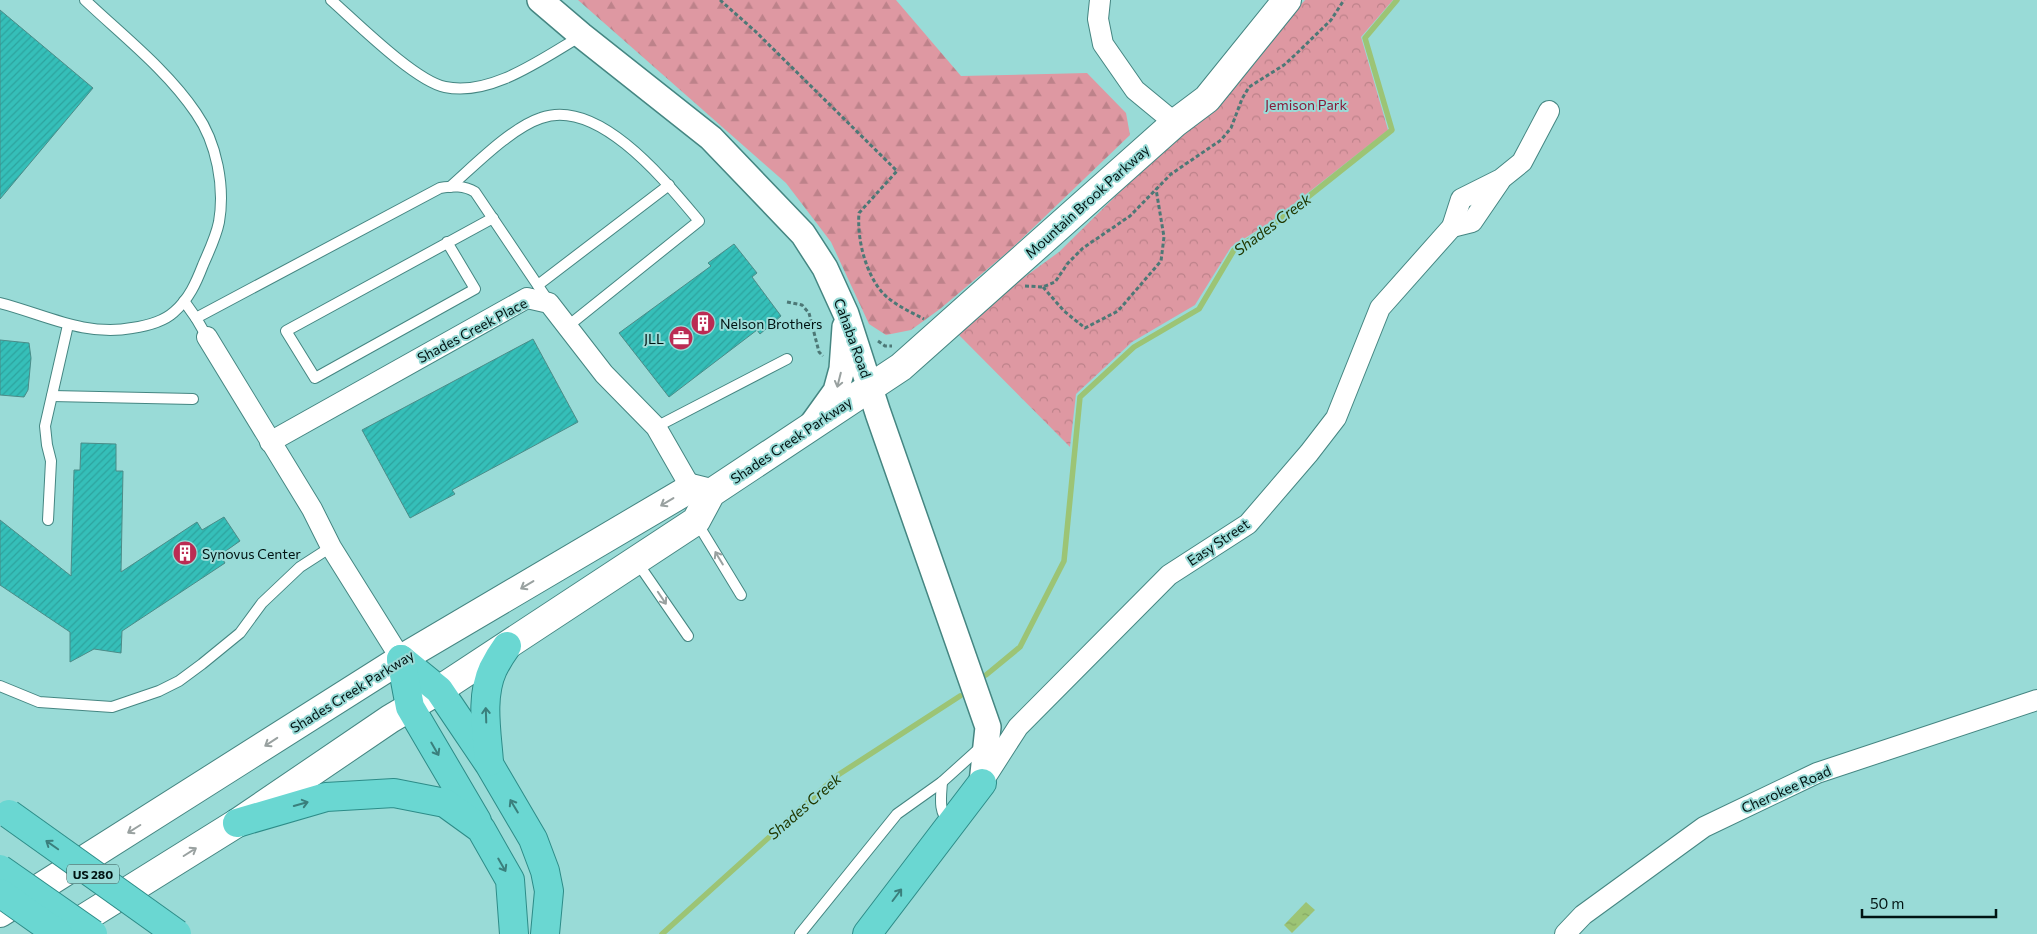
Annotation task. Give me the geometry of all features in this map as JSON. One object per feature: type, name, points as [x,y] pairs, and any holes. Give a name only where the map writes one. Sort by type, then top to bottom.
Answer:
[{"type":"highway","points":[[489,764],[486,709],[488,688],[493,670],[507,646]]},
{"type":"highway","points":[[401,659],[439,690],[489,764],[533,838],[540,854],[549,891],[544,934]]},
{"type":"highway","points":[[401,659],[410,707],[510,880],[514,934]]},
{"type":"highway","points":[[867,934],[982,783]]},
{"type":"highway","points":[[237,823],[326,797],[394,793],[445,803],[481,829]]},
{"type":"highway","name":"US 280","points":[[4,811],[177,934]]},
{"type":"highway","points":[[0,869],[92,934]]},
{"type":"highway","points":[[0,894],[58,934]]},
{"type":"main road","name":"Mountain Brook Parkway","points":[[870,386],[901,367],[964,311],[1011,280],[1175,123],[1207,99],[1287,0]]},
{"type":"main road","name":"Shades Creek Parkway","points":[[0,913],[401,659],[810,428],[870,386]]},
{"type":"main road","name":"Shades Creek Parkway","points":[[58,934],[237,823],[390,719],[507,646],[696,521],[701,490]]},
{"type":"street","name":"Cahaba Road","points":[[540,0],[710,138],[797,227],[825,268],[846,314],[878,413],[988,727],[982,783]]},
{"type":"street","points":[[1100,0],[1098,19],[1103,44],[1135,90],[1175,123]]},
{"type":"street","name":"Easy Street","points":[[982,783],[1018,726],[1169,575],[1248,524],[1309,454],[1336,418],[1380,308],[1452,227],[1461,199],[1501,178],[1522,162],[1549,111]]},
{"type":"street","name":"Shades Creek Place","points":[[270,442],[527,298],[550,303],[604,374],[656,427],[701,490]]},
{"type":"street","points":[[810,428],[836,391],[842,369],[846,314]]},
{"type":"street","points":[[207,337],[312,508],[331,547],[401,659]]},
{"type":"street","name":"Cherokee Road","points":[[1565,934],[1583,915],[1704,828],[1817,773],[2037,700]]},
{"type":"lane","points":[[0,303],[68,325],[99,331],[130,329],[157,322],[173,313],[192,291],[213,243],[219,222],[221,195],[217,163],[210,141],[197,114],[165,76],[85,0]]},
{"type":"lane","points":[[331,0],[415,72],[444,87],[471,88],[508,77],[531,66],[581,35]]},
{"type":"lane","points":[[450,187],[514,132],[542,117],[566,114],[594,123],[626,146],[668,185],[700,221],[568,326]]},
{"type":"lane","points":[[538,286],[668,185]]},
{"type":"lane","points":[[196,318],[440,188],[450,187],[468,188],[475,192],[550,303]]},
{"type":"lane","points":[[447,242],[475,289],[315,378],[286,331],[447,242],[493,218]]},
{"type":"lane","points":[[184,301],[207,337]]},
{"type":"lane","points":[[48,520],[51,461],[46,445],[45,426],[68,325]]},
{"type":"lane","points":[[656,427],[787,359]]},
{"type":"lane","points":[[52,396],[193,399]]},
{"type":"lane","points":[[696,521],[741,595]]},
{"type":"lane","points":[[0,686],[39,702],[112,707],[159,691],[179,681],[240,633],[262,603],[300,567],[331,547]]},
{"type":"lane","points":[[636,561],[688,636]]},
{"type":"lane","points":[[800,934],[897,814],[942,782],[986,742]]},
{"type":"lane","points":[[942,782],[940,804],[946,819],[951,824]]},
{"type":"path","points":[[720,0],[756,31],[897,170],[859,214],[859,238],[876,284],[882,292],[893,301],[932,323]]},
{"type":"path","points":[[1011,280],[1043,287],[1055,282],[1068,263],[1083,248],[1130,216],[1171,174],[1221,140],[1232,128],[1242,99],[1249,87],[1284,65],[1295,55],[1331,20],[1344,0]]},
{"type":"path","points":[[1043,287],[1064,311],[1085,328],[1118,311],[1161,260],[1164,237],[1156,188]]},
{"type":"path","points":[[787,302],[802,305],[809,313],[819,352],[828,361]]},
{"type":"path","points":[[876,340],[885,346],[899,345]]},
{"type":"green space","points":[[578,0],[896,0],[961,76],[1087,73],[1126,113],[1130,135],[1010,250],[940,309],[911,330],[886,335],[869,324],[831,242],[786,183]]},
{"type":"green space","name":"Jemison Park","points":[[1305,0],[1393,0],[1361,37],[1388,130],[1272,221],[1231,247],[1195,305],[1132,342],[1076,394],[1070,447],[953,329],[1059,252],[1214,99]]},
{"type":"water","points":[[1306,902],[1315,910],[1292,933],[1284,925]]},
{"type":"building","points":[[0,10],[93,88],[0,199]]},
{"type":"building","name":"Nelson Brothers","points":[[734,244],[757,273],[752,277],[781,316],[760,334],[757,330],[669,397],[619,333],[711,266],[708,263]]},
{"type":"building","points":[[533,339],[578,422],[452,490],[455,494],[410,518],[362,430]]},
{"type":"building","points":[[0,340],[29,343],[31,358],[28,390],[24,397],[0,395]]},
{"type":"building","name":"Synovus Center","points":[[81,443],[116,444],[116,471],[123,471],[121,572],[197,522],[202,530],[224,517],[240,541],[220,555],[225,563],[122,631],[121,653],[94,649],[70,662],[70,632],[0,585],[0,520],[71,576],[74,470],[80,470]]},
{"type":"waterway","name":"Shades Creek","points":[[986,675],[1020,647],[1064,561],[1080,397],[1134,347],[1199,309],[1234,250],[1274,224],[1392,130],[1365,38],[1397,0]]},
{"type":"waterway","name":"Shades Creek","points":[[662,934],[838,775],[960,696]]},
{"type":"place","name":"Nelson Brothers","points":[[703,323]]},
{"type":"place","name":"JLL","points":[[681,338]]},
{"type":"place","name":"Synovus Center","points":[[185,553]]}]
